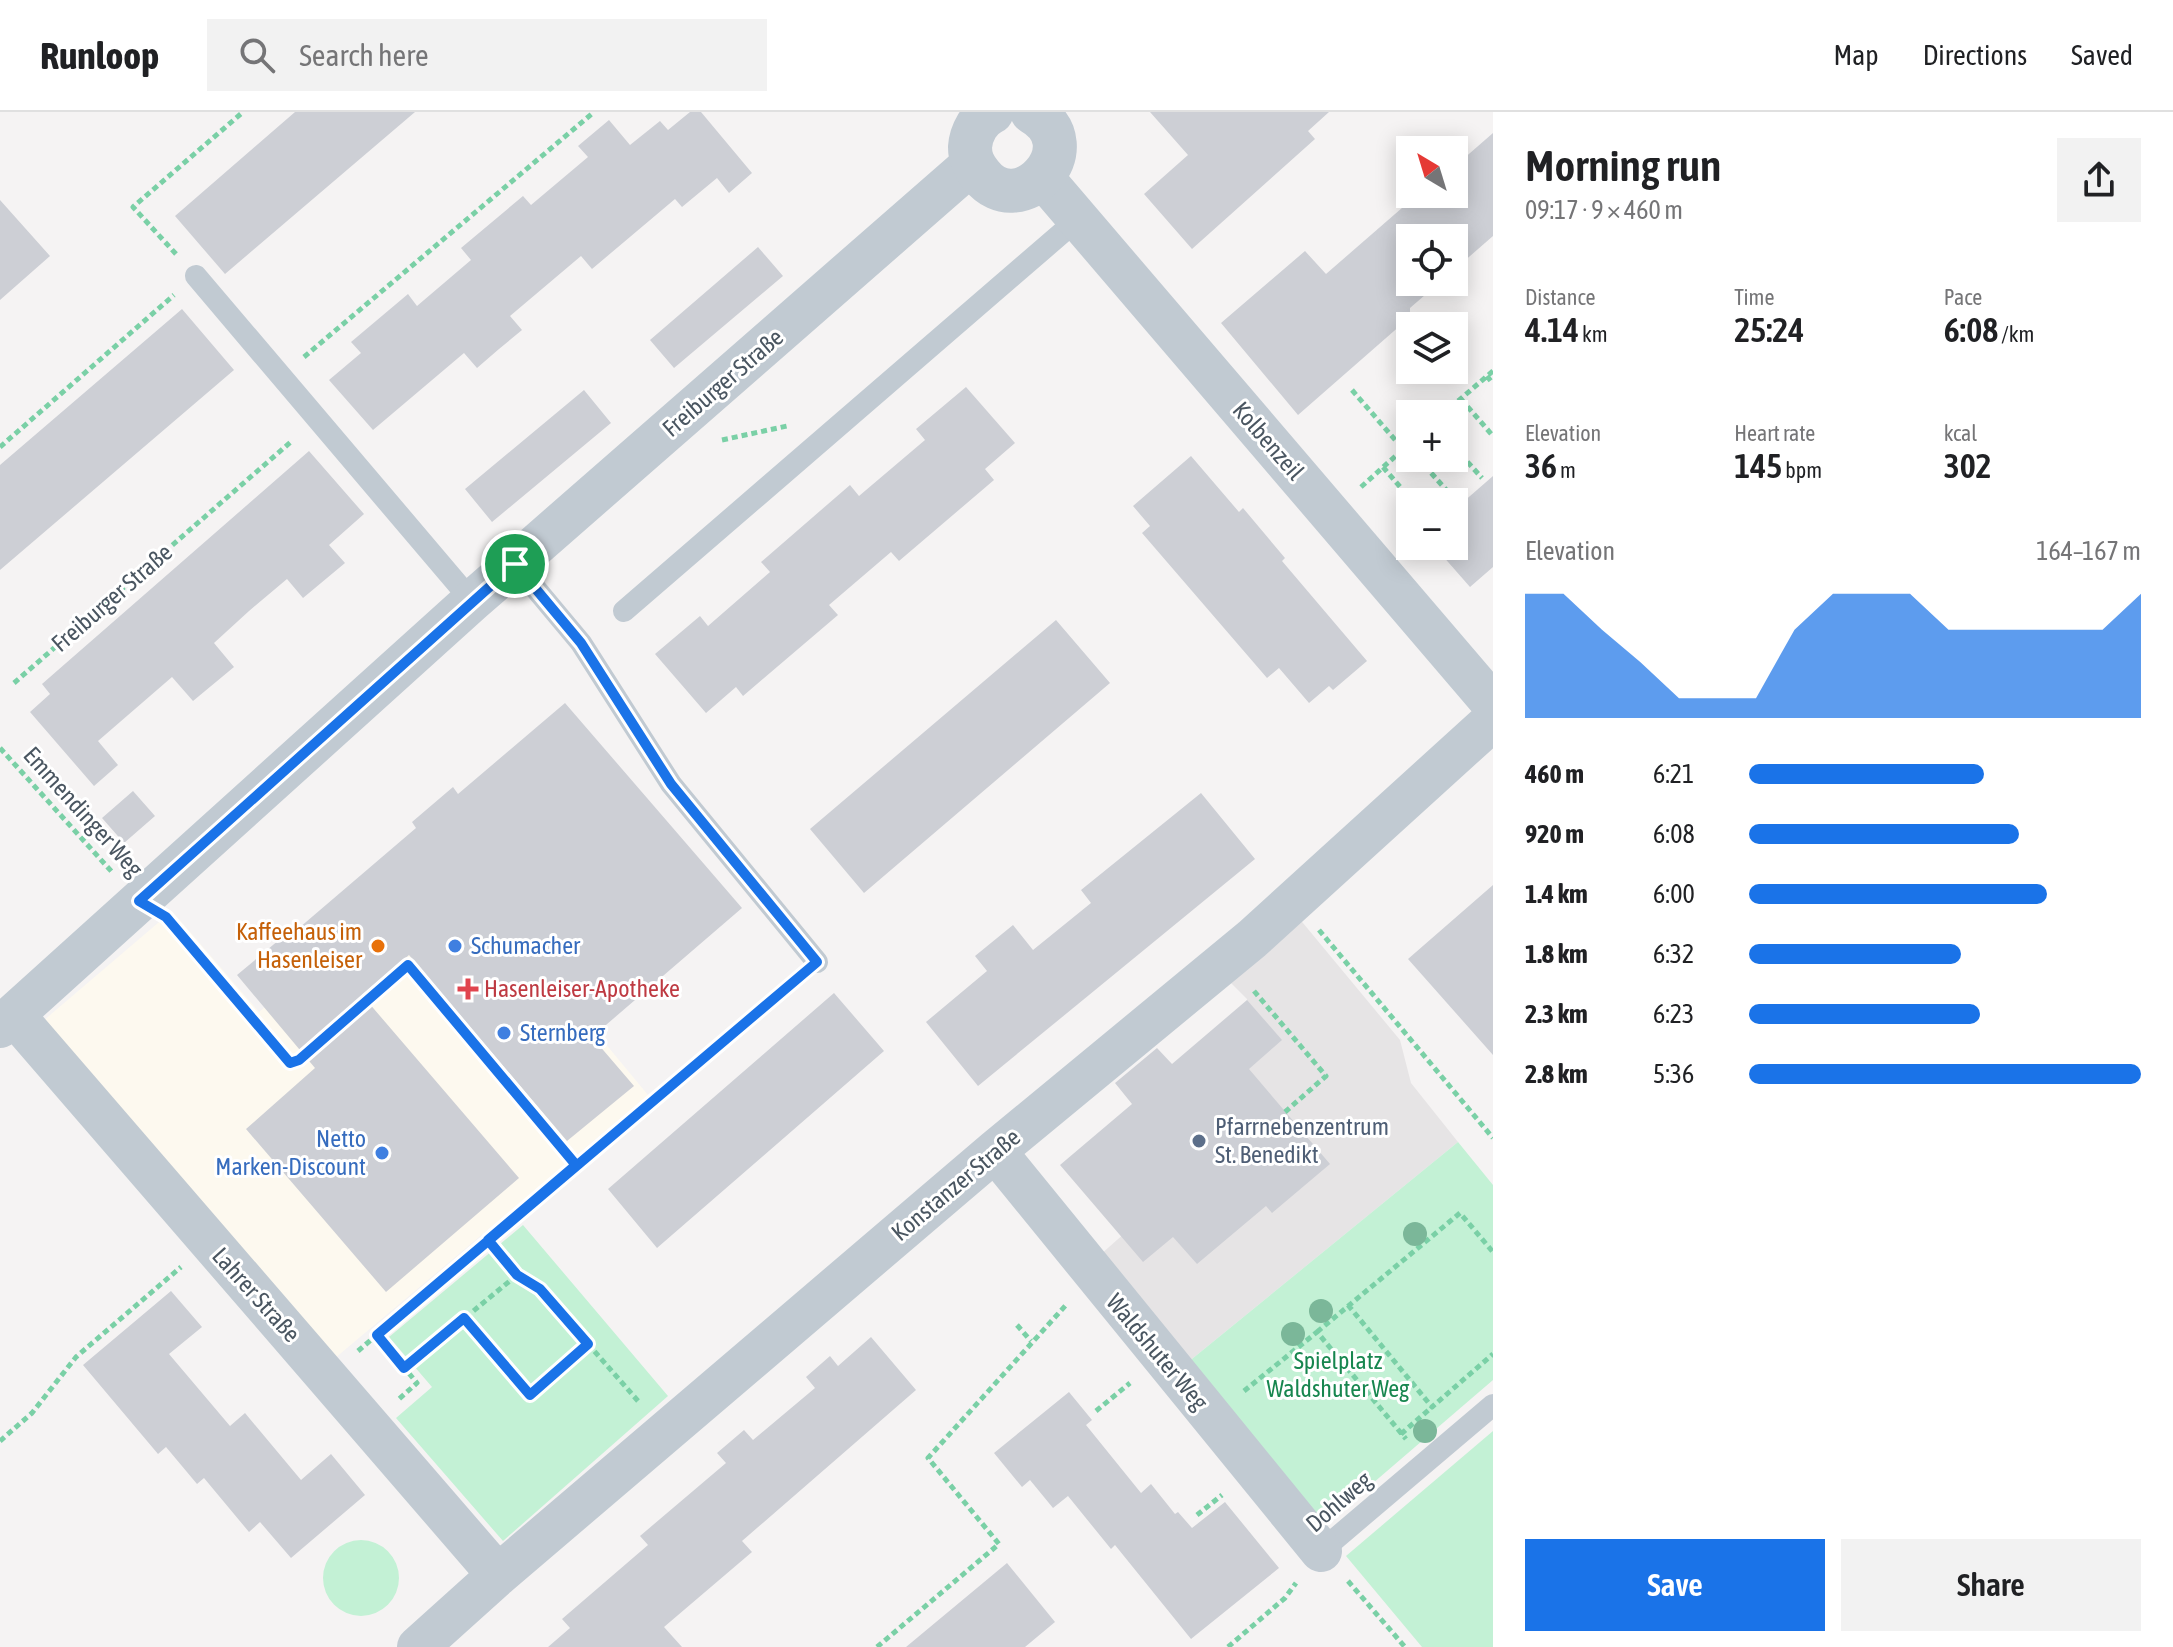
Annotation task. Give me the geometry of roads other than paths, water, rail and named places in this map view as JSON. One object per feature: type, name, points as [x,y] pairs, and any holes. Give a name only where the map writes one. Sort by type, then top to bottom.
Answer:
[{"type":"street","points":[[987,113],[972,134],[972,164],[987,182],[1008,190],[1029,187],[1043,178],[1052,164],[1055,148],[1052,134],[1041,114]]},
{"type":"street","name":"Freiburger Straße","points":[[7,1021],[472,601],[972,164]]},
{"type":"street","name":"Kolbenzeil","points":[[1043,178],[1493,704]]},
{"type":"street","name":"Konstanzer Straße","points":[[418,1647],[498,1575],[995,1151],[1228,960],[1493,720]]},
{"type":"street","name":"Lahrer Straße","points":[[7,1021],[328,1376],[498,1575]]},
{"type":"street","name":"Waldshuter Weg","points":[[995,1151],[1321,1551]]},
{"type":"lane","points":[[624,611],[1078,219]]},
{"type":"lane","points":[[196,276],[472,601]]},
{"type":"lane","points":[[515,564],[581,643],[671,784],[817,962]]},
{"type":"lane","name":"Dohlweg","points":[[1321,1551],[1493,1405]]},
{"type":"place","name":"Kaffeehaus im Hasenleiser","points":[[378,946]]},
{"type":"place","name":"Schumacher","points":[[455,946]]},
{"type":"place","name":"Hasenleiser-Apotheke","points":[[468,989]]},
{"type":"place","name":"Sternberg","points":[[504,1033]]},
{"type":"place","name":"Pfarrnebenzentrum St. Benedikt","points":[[1199,1141]]},
{"type":"place","name":"Netto Marken-Discount","points":[[382,1153]]},
{"type":"park label","name":"Spielplatz Waldshuter Weg","points":[[1338,1375]]}]
